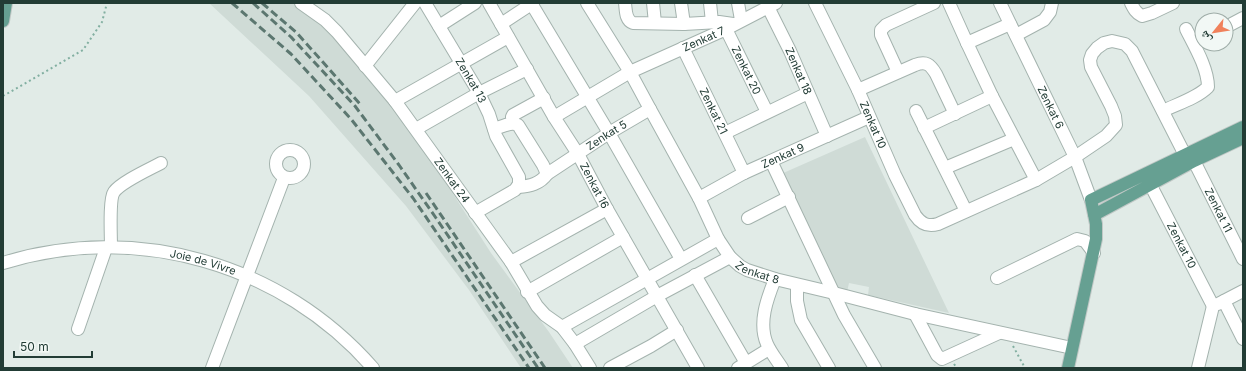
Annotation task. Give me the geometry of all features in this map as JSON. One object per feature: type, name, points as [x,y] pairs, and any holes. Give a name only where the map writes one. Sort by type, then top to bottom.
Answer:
[{"type":"main road","points":[[3,21],[6,3]]},
{"type":"main road","points":[[1094,214],[1150,184],[1190,158],[1243,127]]},
{"type":"main road","points":[[1091,200],[1190,158],[1243,138]]},
{"type":"main road","name":"Zenkat 6","points":[[1068,368],[1096,239],[1096,224],[1091,200]]},
{"type":"street","name":"Zenkat 24","points":[[301,3],[325,20],[337,32],[395,101],[511,262],[527,292],[537,306],[545,315],[562,327],[590,368]]},
{"type":"street","points":[[365,66],[408,14],[415,3]]},
{"type":"street","name":"Zenkat 13","points":[[425,3],[479,93],[501,146],[519,177],[518,186]]},
{"type":"street","points":[[439,26],[475,3]]},
{"type":"street","name":"Zenkat 16","points":[[489,3],[554,117],[578,154],[607,209],[698,368]]},
{"type":"street","points":[[501,24],[532,3],[681,259]]},
{"type":"street","name":"Zenkat 8","points":[[587,3],[630,72],[699,198],[718,238],[730,257],[740,266],[747,270],[797,285],[915,314],[1072,348]]},
{"type":"street","points":[[625,3],[626,14],[630,22],[633,23],[684,24],[726,22],[733,25]]},
{"type":"street","points":[[653,3],[655,23]]},
{"type":"street","points":[[682,3],[684,24]]},
{"type":"street","points":[[710,3],[712,22]]},
{"type":"street","name":"Zenkat 20","points":[[738,3],[733,25],[767,112]]},
{"type":"street","name":"Zenkat 10","points":[[816,3],[858,90],[895,174],[919,221],[923,224],[933,226],[1036,180],[1075,158]]},
{"type":"street","points":[[898,72],[881,35],[881,30],[886,25],[934,3]]},
{"type":"street","points":[[949,3],[992,96],[1036,180]]},
{"type":"street","name":"Zenkat 6","points":[[1000,3],[1075,158],[1091,200]]},
{"type":"street","points":[[1016,35],[1044,20],[1050,12],[1052,3]]},
{"type":"street","points":[[1131,3],[1135,10],[1142,16],[1173,3]]},
{"type":"street","name":"Zenkat 7","points":[[554,117],[630,72],[733,25],[771,4]]},
{"type":"street","name":"Zenkat 18","points":[[771,4],[827,136]]},
{"type":"street","points":[[1234,23],[1243,18]]},
{"type":"street","points":[[967,44],[1010,24]]},
{"type":"street","points":[[1186,29],[1194,38]]},
{"type":"street","points":[[395,101],[508,37]]},
{"type":"street","name":"Zenkat 11","points":[[1075,158],[1106,136],[1116,125],[1115,116],[1111,106],[1091,67],[1090,60],[1092,54],[1104,43],[1112,41],[1125,44],[1132,51],[1243,259]]},
{"type":"street","name":"Zenkat 21","points":[[683,48],[744,173]]},
{"type":"street","points":[[1163,111],[1200,93],[1208,87],[1201,52]]},
{"type":"street","points":[[858,90],[921,63],[930,65],[955,114]]},
{"type":"street","points":[[416,129],[479,93],[527,69]]},
{"type":"street","points":[[725,133],[808,93]]},
{"type":"street","points":[[924,128],[992,96]]},
{"type":"street","points":[[544,98],[513,115],[512,117],[514,123],[519,126],[547,174]]},
{"type":"street","name":"Zenkat 5","points":[[518,186],[532,185],[542,180],[547,174],[609,133],[650,109]]},
{"type":"street","points":[[916,111],[966,211]]},
{"type":"street","name":"Zenkat 9","points":[[699,198],[744,173],[869,117]]},
{"type":"street","points":[[494,130],[514,123]]},
{"type":"street","points":[[945,168],[1014,139]]},
{"type":"street","points":[[771,161],[851,327],[875,368]]},
{"type":"street","points":[[78,329],[108,248],[111,203],[114,192],[119,186],[161,163]]},
{"type":"street","points":[[212,368],[284,178]]},
{"type":"street","name":"Zenkat 10","points":[[1150,184],[1218,303],[1243,339]]},
{"type":"street","points":[[475,213],[518,186]]},
{"type":"street","points":[[748,218],[789,197]]},
{"type":"street","points":[[511,262],[607,209]]},
{"type":"street","points":[[527,292],[623,237]]},
{"type":"street","points":[[562,327],[647,280],[718,238]]},
{"type":"street","points":[[997,278],[1077,240],[1085,241],[1094,253]]},
{"type":"street","name":"Joie de Vivre","points":[[3,263],[48,253],[78,249],[108,248],[155,250],[210,262],[247,276],[287,296],[314,313],[348,342],[372,368]]},
{"type":"street","points":[[575,344],[657,296],[730,257]]},
{"type":"street","points":[[695,275],[742,366],[769,349]]},
{"type":"street","points":[[775,279],[766,306],[763,328],[769,349],[782,368]]},
{"type":"street","points":[[797,285],[797,301],[801,320],[829,368]]},
{"type":"street","points":[[1198,368],[1218,303],[1243,291]]},
{"type":"street","points":[[915,314],[940,358],[944,358],[1003,334]]},
{"type":"street","points":[[610,368],[651,346],[676,330]]},
{"type":"path","points":[[3,96],[83,50],[102,22],[107,3]]},
{"type":"path","points":[[1003,334],[1025,368]]},
{"type":"shaded area","points":[[209,3],[293,3],[317,19],[334,36],[384,95],[439,172],[491,253],[549,332],[573,368],[521,368],[469,290],[406,206],[309,96]]},
{"type":"shaded area","points":[[865,137],[949,313],[868,295],[869,287],[849,283],[847,292],[834,289],[781,174]]},
{"type":"railway","points":[[232,3],[291,54],[351,119],[413,198],[529,368]]},
{"type":"railway","points":[[253,3],[291,37],[355,106],[399,165],[538,368]]},
{"type":"railway","points":[[262,3],[297,33],[360,104]]},
{"type":"railway","points":[[426,193],[545,368]]}]
